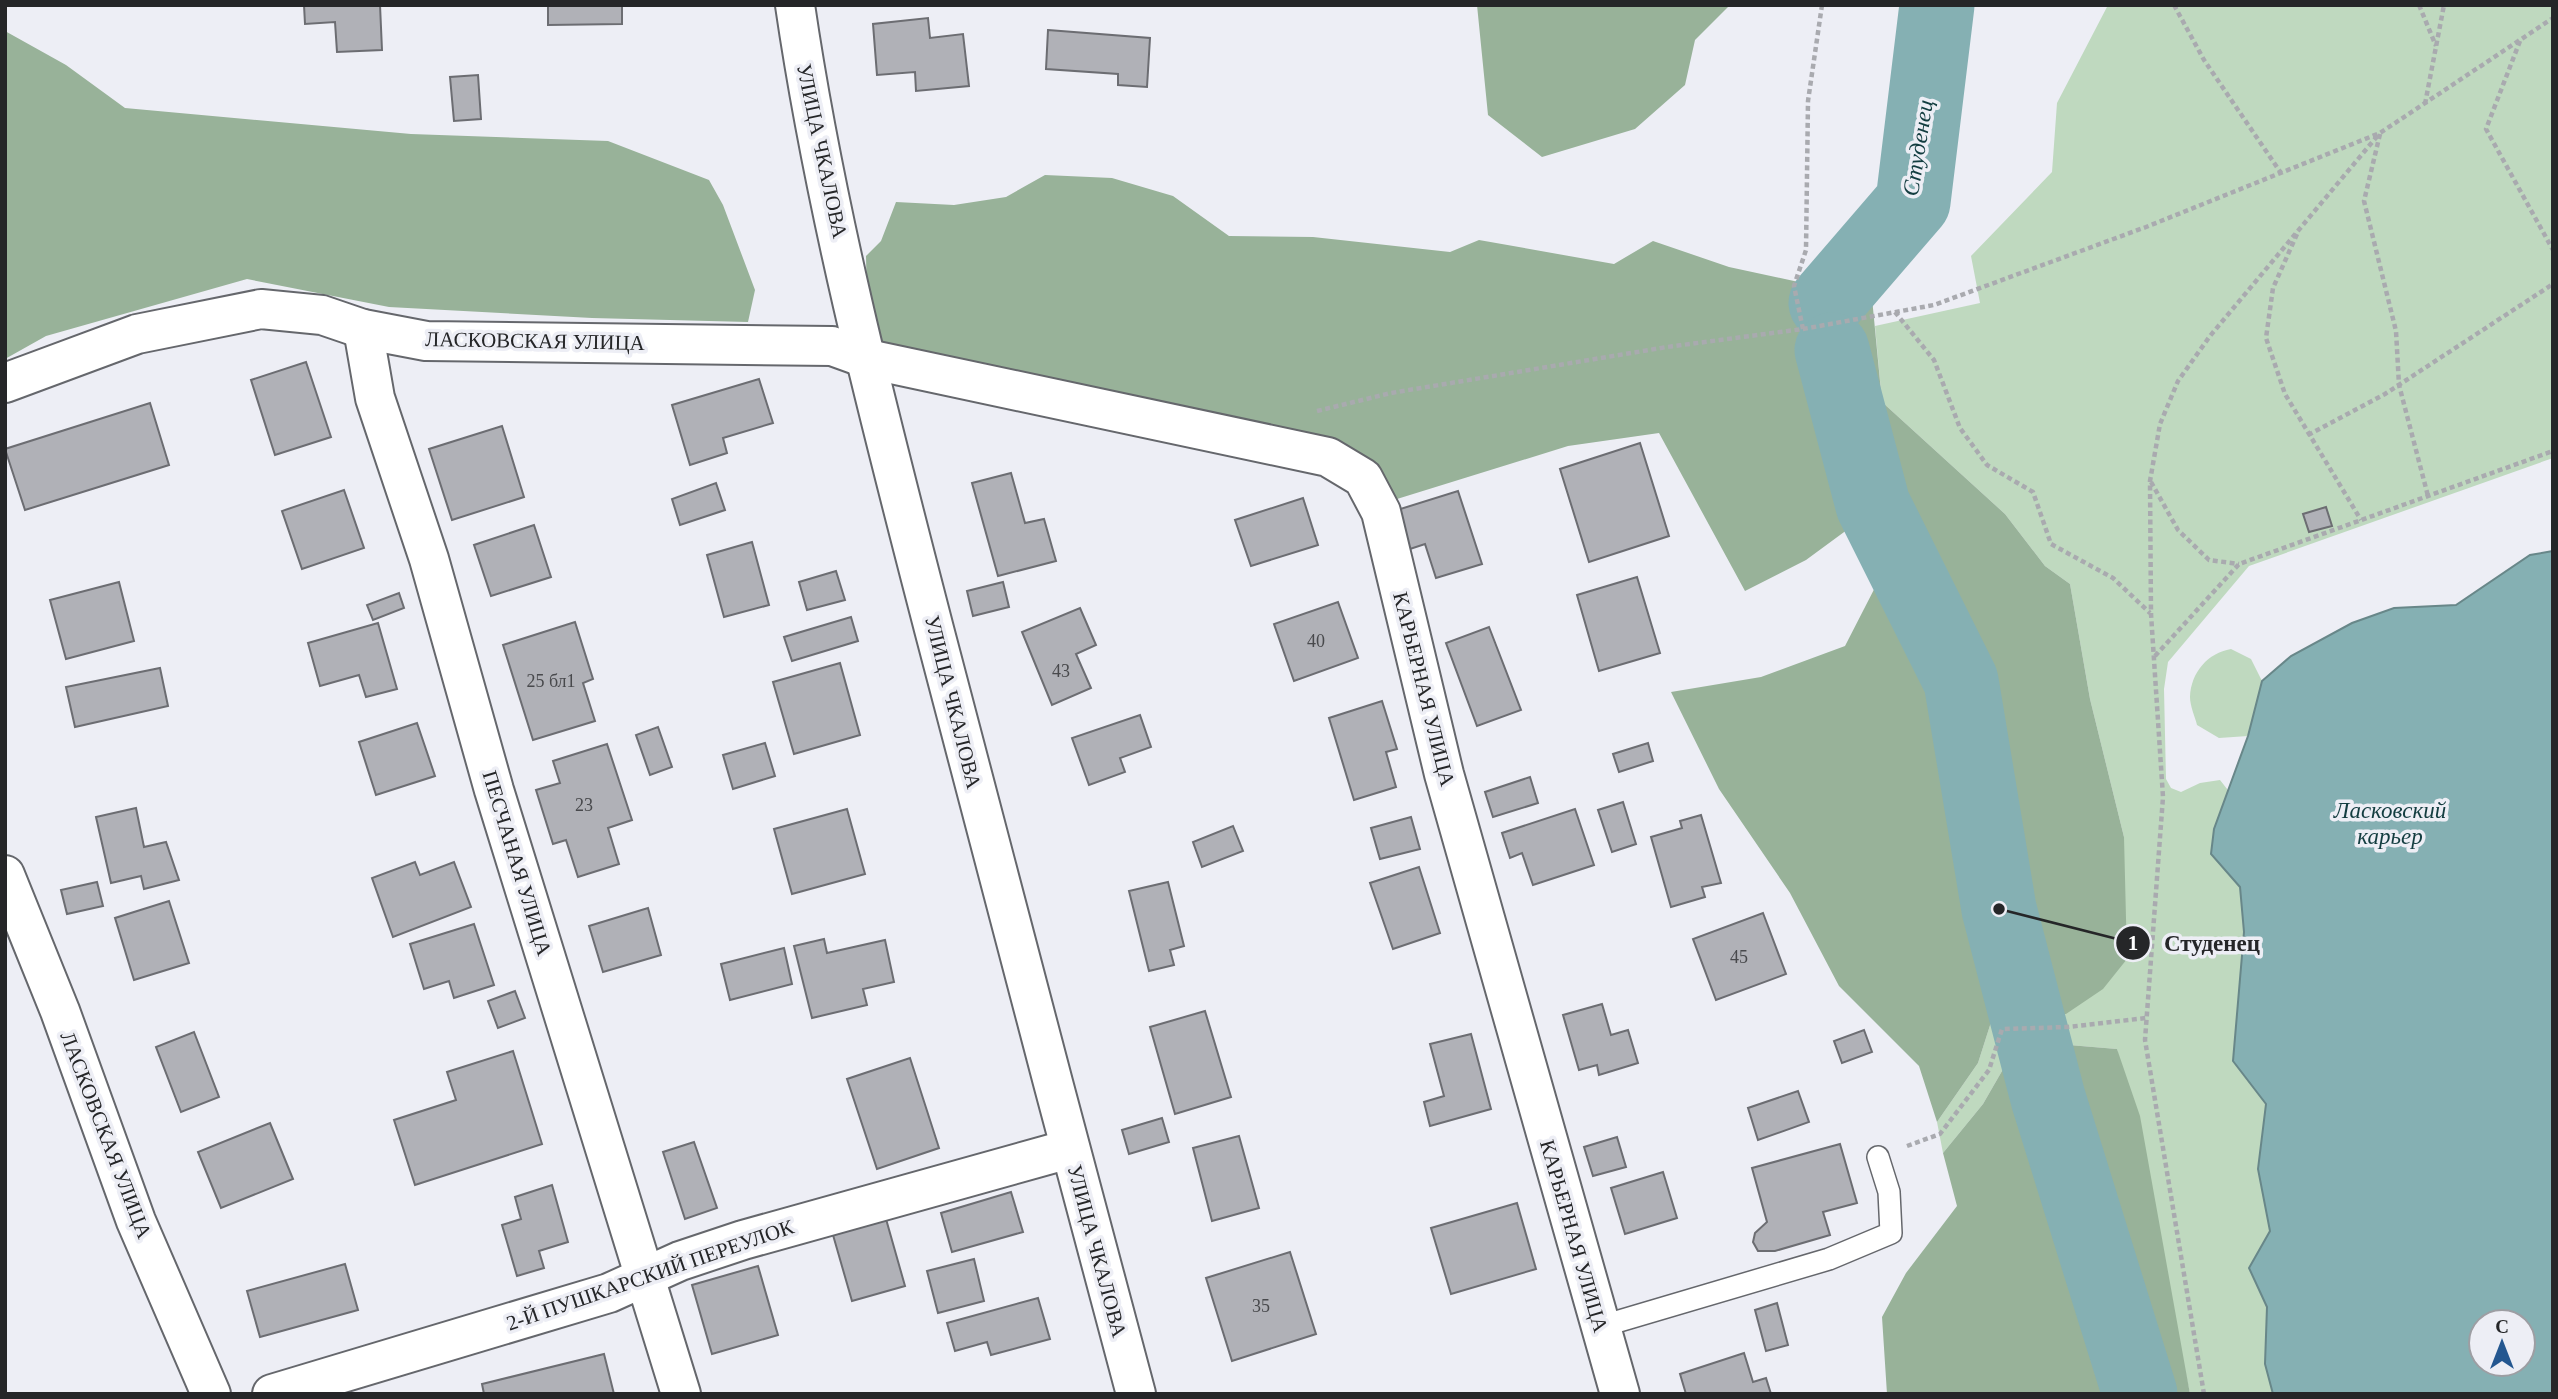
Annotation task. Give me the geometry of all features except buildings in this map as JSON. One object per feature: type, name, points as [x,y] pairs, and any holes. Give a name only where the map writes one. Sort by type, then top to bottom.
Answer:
[{"type":"street","name":"УЛИЦА ЧКАЛОВА","points":[[795,5],[807,92],[916,562],[1069,1149],[1136,1394]]},
{"type":"street","name":"ЛАСКОВСКАЯ УЛИЦА","points":[[5,383],[137,334],[261,309],[322,315],[363,329],[426,341],[832,346],[867,359]]},
{"type":"street","name":"ПЕСЧАНАЯ УЛИЦА","points":[[363,329],[375,398],[429,559],[494,790],[681,1394]]},
{"type":"street","name":"КАРЬЕРНАЯ УЛИЦА","points":[[867,359],[1328,457],[1363,478],[1381,512],[1444,774],[1620,1394]]},
{"type":"street","name":"ЛАСКОВСКАЯ УЛИЦА","points":[[5,875],[60,1011],[136,1221],[211,1394]]},
{"type":"street","name":"2-Й ПУШКАРСКИЙ ПЕРЕУЛОК","points":[[272,1394],[609,1293],[643,1277],[743,1240],[1069,1149]]},
{"type":"lane","points":[[1599,1327],[1829,1259],[1891,1233],[1889,1192],[1878,1157]]},
{"type":"path","points":[[1804,329],[1794,286],[1806,250],[1808,101],[1822,5]]},
{"type":"path","points":[[2174,5],[2204,60],[2281,173]]},
{"type":"path","points":[[2419,5],[2436,47]]},
{"type":"path","points":[[2424,105],[2444,5]]},
{"type":"path","points":[[1313,412],[1417,389],[1667,347],[1804,329],[1934,305],[2146,227],[2380,133],[2553,18]]},
{"type":"path","points":[[2520,40],[2486,129],[2553,250]]},
{"type":"path","points":[[2204,1394],[2145,1040],[2163,797],[2151,614],[2150,481],[2160,424],[2178,381],[2210,336],[2380,133]]},
{"type":"path","points":[[2380,133],[2364,201],[2396,331],[2399,385],[2428,496]]},
{"type":"path","points":[[2300,227],[2273,288],[2266,338],[2285,394],[2361,520]]},
{"type":"path","points":[[2308,435],[2399,385],[2553,284]]},
{"type":"path","points":[[1895,312],[1934,360],[1960,428],[1987,465],[2033,492],[2051,544],[2113,578],[2151,614]]},
{"type":"path","points":[[2154,657],[2239,564],[2553,451]]},
{"type":"path","points":[[2150,481],[2178,530],[2208,559],[2239,564]]},
{"type":"path","points":[[1940,1134],[1989,1070],[2002,1030],[2068,1027],[2146,1018]]},
{"type":"green space","points":[[1477,5],[1730,5],[1695,40],[1685,85],[1635,129],[1542,157],[1488,115]]},
{"type":"green space","points":[[2108,5],[2553,5],[2553,458],[2249,566],[2168,662],[2164,689],[2166,779],[2171,788],[2181,792],[2200,783],[2220,780],[2231,794],[2306,1394],[2190,1394],[2117,1049],[2057,1044],[2017,1045],[1983,1104],[1943,1153],[1937,1122],[1978,1063],[1993,1016],[2066,1014],[2124,837],[2090,699],[2070,584],[2045,566],[2005,514],[1882,402],[1875,326],[1980,303],[1971,256],[2052,172],[2057,103]]},
{"type":"green space","points":[[5,31],[66,65],[125,108],[411,134],[608,141],[709,180],[723,205],[755,290],[748,322],[592,318],[389,307],[247,279],[46,336],[5,359]]},
{"type":"green space","points":[[1045,175],[1112,178],[1173,196],[1229,236],[1313,237],[1450,252],[1479,240],[1614,264],[1653,241],[1729,267],[1872,298],[1882,402],[2005,514],[2045,566],[2070,584],[2090,699],[2124,837],[2127,959],[2103,989],[2066,1014],[1993,1016],[1978,1063],[1937,1122],[1919,1066],[1839,986],[1790,893],[1719,789],[1671,692],[1761,677],[1845,646],[1884,570],[1855,524],[1806,560],[1745,591],[1659,433],[1568,446],[1397,499],[1354,455],[878,347],[867,305],[866,256],[881,241],[896,202],[954,205],[1006,197]]},
{"type":"green space","points":[[2231,649],[2251,659],[2262,681],[2248,736],[2219,738],[2197,725],[2190,700],[2191,688],[2197,672],[2208,659]]},
{"type":"green space","points":[[2057,1044],[2117,1049],[2140,1116],[2190,1394],[1887,1394],[1882,1317],[1906,1273],[1957,1206],[1943,1153],[1983,1104],[2017,1045]]},
{"type":"water","name":"Ласковский карьер","points":[[2553,551],[2553,1394],[2273,1394],[2265,1364],[2267,1307],[2249,1268],[2270,1231],[2258,1169],[2266,1104],[2233,1061],[2244,932],[2240,887],[2211,854],[2214,829],[2248,736],[2262,681],[2291,656],[2352,623],[2394,608],[2456,605],[2530,555]]},
{"type":"waterway","name":"Студенец","points":[[1826,303],[1913,202],[1937,5]]},
{"type":"waterway","name":"Студенец","points":[[1832,350],[1873,505],[1961,681],[1999,909],[2048,1098],[2140,1394]]},
{"type":"place","name":"Студенец","points":[[1999,909]]}]
